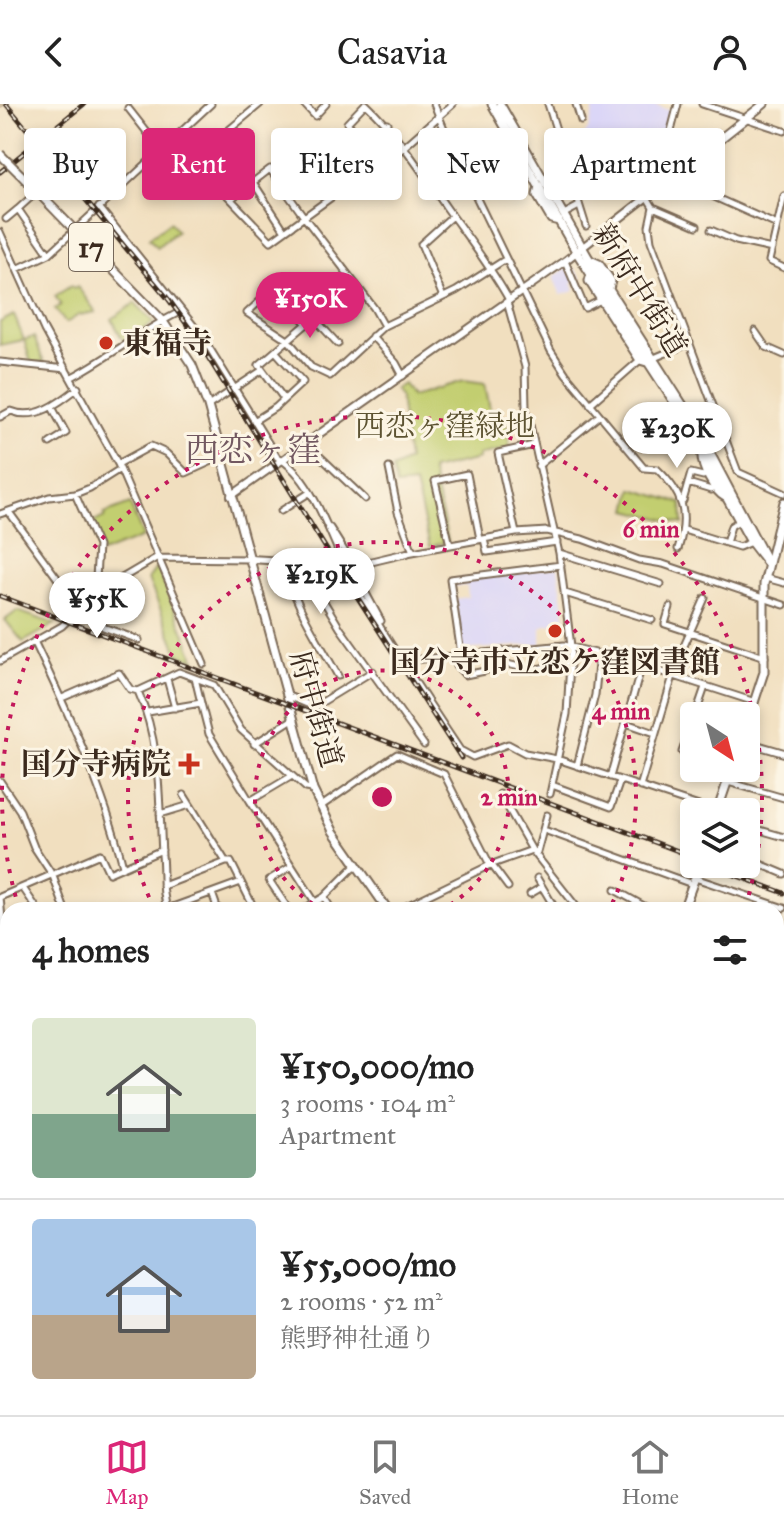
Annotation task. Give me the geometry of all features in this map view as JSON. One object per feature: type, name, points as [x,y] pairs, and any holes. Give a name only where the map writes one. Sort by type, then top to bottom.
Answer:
[{"type":"main road","name":"新府中街道","points":[[492,104],[539,186],[561,217]]},
{"type":"main road","name":"新府中街道","points":[[500,104],[514,128]]},
{"type":"main road","points":[[725,135],[764,104]]},
{"type":"main road","name":"新府中街道","points":[[528,153],[591,274],[652,360],[751,542],[768,564]]},
{"type":"main road","name":"府中街道","points":[[0,154],[24,178]]},
{"type":"main road","name":"新府中街道","points":[[528,155],[539,181],[576,245],[609,289],[715,459],[768,564]]},
{"type":"main road","name":"府中街道","points":[[46,200],[162,320],[192,365],[208,406],[313,790],[339,841],[382,902]]},
{"type":"main road","points":[[591,274],[589,281],[640,360],[652,360]]},
{"type":"main road","points":[[703,453],[702,462],[719,494],[728,498]]},
{"type":"main road","points":[[755,702],[766,658],[765,577],[784,502]]},
{"type":"main road","points":[[722,798],[728,782]]},
{"type":"main road","points":[[687,902],[695,878]]},
{"type":"street","points":[[185,128],[211,104]]},
{"type":"street","points":[[304,104],[315,116],[326,104]]},
{"type":"street","points":[[387,123],[365,141],[347,123],[366,104],[387,123],[404,146],[491,269],[508,301],[525,367],[526,407],[557,542],[571,646],[567,714],[550,794]]},
{"type":"street","points":[[434,104],[551,351],[590,404],[644,468],[657,469],[682,503]]},
{"type":"street","points":[[232,200],[271,241],[351,184],[365,181],[453,104]]},
{"type":"street","points":[[548,104],[586,226]]},
{"type":"street","points":[[576,104],[581,121]]},
{"type":"street","points":[[672,128],[678,104]]},
{"type":"street","points":[[702,104],[784,131]]},
{"type":"street","points":[[230,128],[256,105]]},
{"type":"street","points":[[128,108],[144,128]]},
{"type":"street","points":[[126,182],[142,167]]},
{"type":"street","points":[[255,180],[270,169],[374,308],[384,326]]},
{"type":"street","points":[[255,185],[285,231]]},
{"type":"street","points":[[784,196],[769,261],[784,268]]},
{"type":"street","points":[[6,219],[28,200]]},
{"type":"street","points":[[17,269],[49,254],[106,200]]},
{"type":"street","points":[[231,496],[565,261],[643,200]]},
{"type":"street","points":[[649,200],[653,207],[697,226]]},
{"type":"street","points":[[725,200],[780,223]]},
{"type":"street","points":[[561,217],[579,206]]},
{"type":"street","points":[[99,207],[202,336],[277,457],[284,461],[309,493],[380,627],[460,750],[473,757],[508,744],[525,753],[557,759],[680,800]]},
{"type":"street","points":[[653,207],[649,226],[651,241],[738,472],[784,493]]},
{"type":"street","points":[[18,209],[49,254]]},
{"type":"street","points":[[443,297],[421,244],[452,216]]},
{"type":"street","points":[[711,230],[736,241],[772,249]]},
{"type":"street","points":[[0,232],[44,330],[119,466],[204,664]]},
{"type":"street","points":[[307,324],[274,288],[247,313],[288,340],[311,367],[330,376],[384,326],[443,297],[506,259]]},
{"type":"street","points":[[565,261],[585,308],[601,300]]},
{"type":"street","points":[[284,399],[259,365],[323,310],[323,302],[352,280]]},
{"type":"street","points":[[72,377],[100,363],[162,320],[182,311]]},
{"type":"street","points":[[314,318],[338,344]]},
{"type":"street","points":[[755,331],[763,344],[784,355]]},
{"type":"street","points":[[372,336],[396,363],[403,376]]},
{"type":"street","points":[[652,360],[663,352],[690,343]]},
{"type":"street","points":[[254,421],[303,382],[276,352]]},
{"type":"street","points":[[590,404],[640,360]]},
{"type":"street","points":[[0,362],[67,369]]},
{"type":"street","points":[[208,406],[261,371]]},
{"type":"street","points":[[0,417],[11,411],[21,415],[52,407],[78,388]]},
{"type":"street","points":[[50,443],[66,433],[52,407]]},
{"type":"street","points":[[538,466],[600,415]]},
{"type":"street","points":[[307,444],[365,499]]},
{"type":"street","points":[[516,533],[498,453],[534,445]]},
{"type":"street","points":[[0,514],[49,497],[75,494],[90,488],[151,446],[166,453],[186,473],[221,457]]},
{"type":"street","points":[[389,468],[410,553]]},
{"type":"street","points":[[678,549],[684,530],[682,503],[691,473],[708,474]]},
{"type":"street","points":[[450,545],[435,481],[467,474],[487,552],[557,542]]},
{"type":"street","points":[[688,483],[711,490],[716,488]]},
{"type":"street","points":[[281,511],[309,493]]},
{"type":"street","points":[[75,494],[98,546],[95,594]]},
{"type":"street","points":[[9,512],[79,608]]},
{"type":"street","points":[[726,543],[731,526],[740,521]]},
{"type":"street","points":[[346,567],[538,530],[639,560],[663,564],[784,605]]},
{"type":"street","points":[[684,530],[739,547],[751,542]]},
{"type":"street","points":[[559,553],[661,584]]},
{"type":"street","points":[[0,661],[65,624],[95,594],[156,558],[284,561],[332,570]]},
{"type":"street","points":[[636,575],[639,560]]},
{"type":"street","points":[[284,561],[298,607],[338,676]]},
{"type":"street","points":[[561,565],[450,579],[457,666],[465,675],[503,663],[532,670],[571,662]]},
{"type":"street","points":[[346,567],[355,573],[381,622],[380,627]]},
{"type":"street","points":[[286,571],[308,575],[340,628],[424,745]]},
{"type":"street","points":[[765,577],[784,583]]},
{"type":"street","points":[[565,593],[652,620]]},
{"type":"street","points":[[684,646],[705,598]]},
{"type":"street","points":[[89,599],[103,627],[139,640]]},
{"type":"street","points":[[670,607],[665,624],[766,658]]},
{"type":"street","points":[[34,641],[94,772],[123,866]]},
{"type":"street","points":[[402,661],[571,646],[642,665],[755,702]]},
{"type":"street","points":[[577,766],[595,695],[599,654]]},
{"type":"street","points":[[610,777],[642,665]]},
{"type":"street","points":[[285,695],[314,707],[373,671]]},
{"type":"street","points":[[62,698],[119,673],[130,689],[138,691],[179,672],[214,685],[236,722],[254,744],[313,790]]},
{"type":"street","points":[[640,787],[673,676]]},
{"type":"street","points":[[195,678],[209,734],[315,902],[356,865]]},
{"type":"street","points":[[167,679],[175,708]]},
{"type":"street","points":[[700,702],[705,687]]},
{"type":"street","points":[[138,691],[148,712],[156,752],[166,902]]},
{"type":"street","points":[[148,712],[201,703]]},
{"type":"street","points":[[254,744],[293,719]]},
{"type":"street","points":[[626,723],[655,733]]},
{"type":"street","points":[[760,746],[784,753]]},
{"type":"street","points":[[320,807],[397,754],[444,774],[490,864],[508,887]]},
{"type":"street","points":[[250,801],[292,776]]},
{"type":"street","points":[[0,781],[20,811],[34,847],[53,876],[62,902]]},
{"type":"street","points":[[552,785],[611,807],[620,781]]},
{"type":"street","points":[[728,782],[784,798]]},
{"type":"street","points":[[500,794],[535,851],[573,902]]},
{"type":"street","points":[[184,795],[226,862]]},
{"type":"street","points":[[160,814],[190,805]]},
{"type":"street","points":[[535,851],[547,815]]},
{"type":"street","points":[[544,830],[764,902]]},
{"type":"street","points":[[760,830],[784,837]]},
{"type":"street","points":[[1,902],[0,897],[100,854],[109,873],[162,850]]},
{"type":"street","points":[[414,902],[490,864],[535,851]]},
{"type":"street","points":[[163,886],[231,862],[251,902]]},
{"type":"street","points":[[760,864],[784,874]]},
{"type":"street","points":[[284,902],[269,880],[292,866]]},
{"type":"street","points":[[537,878],[551,902]]},
{"type":"street","points":[[189,902],[241,882]]},
{"type":"street","points":[[530,894],[542,887]]},
{"type":"street","points":[[23,888],[33,902]]},
{"type":"street","points":[[615,890],[637,902]]},
{"type":"street","points":[[212,893],[215,902]]},
{"type":"street","points":[[324,897],[327,902]]},
{"type":"shaded area","points":[[595,104],[651,104],[672,111],[668,128],[589,128]]},
{"type":"shaded area","points":[[567,268],[575,269],[582,279],[572,282],[575,291],[561,295],[553,277]]},
{"type":"shaded area","points":[[558,567],[566,622],[541,628],[541,644],[462,650],[455,599],[468,597],[467,586],[453,586],[454,580]]},
{"type":"green space","points":[[170,222],[177,231],[157,247],[149,238]]},
{"type":"green space","points":[[71,286],[77,286],[96,312],[79,315],[66,323],[55,309],[61,305],[55,296]]},
{"type":"green space","points":[[135,303],[154,322],[124,343],[112,319]]},
{"type":"green space","points":[[14,315],[24,340],[0,345],[0,322]]},
{"type":"green space","points":[[34,337],[44,363],[31,363],[24,340]]},
{"type":"green space","name":"西恋ヶ窪緑地","points":[[463,381],[485,384],[492,419],[505,417],[510,448],[431,470],[448,541],[430,547],[415,484],[396,486],[392,469],[408,461],[400,396],[395,389],[403,384],[412,396]]},
{"type":"green space","points":[[633,489],[682,503],[683,524],[628,510]]},
{"type":"green space","points":[[130,504],[143,537],[102,553],[91,523]]},
{"type":"green space","points":[[157,567],[195,659],[179,655],[148,579]]},
{"type":"green space","points":[[17,611],[55,624],[23,642],[5,620]]},
{"type":"railway","points":[[6,104],[193,333],[325,547],[461,758]]},
{"type":"railway","points":[[0,172],[84,104]]},
{"type":"railway","points":[[0,596],[680,852]]},
{"type":"railway","points":[[743,878],[784,893]]},
{"type":"place","name":"東福寺","points":[[106,343]]},
{"type":"place","name":"国分寺市立恋ケ窪図書館","points":[[555,631]]},
{"type":"place","name":"国分寺病院","points":[[189,764]]},
{"type":"district","name":"西恋ヶ窪","points":[[253,449]]}]
